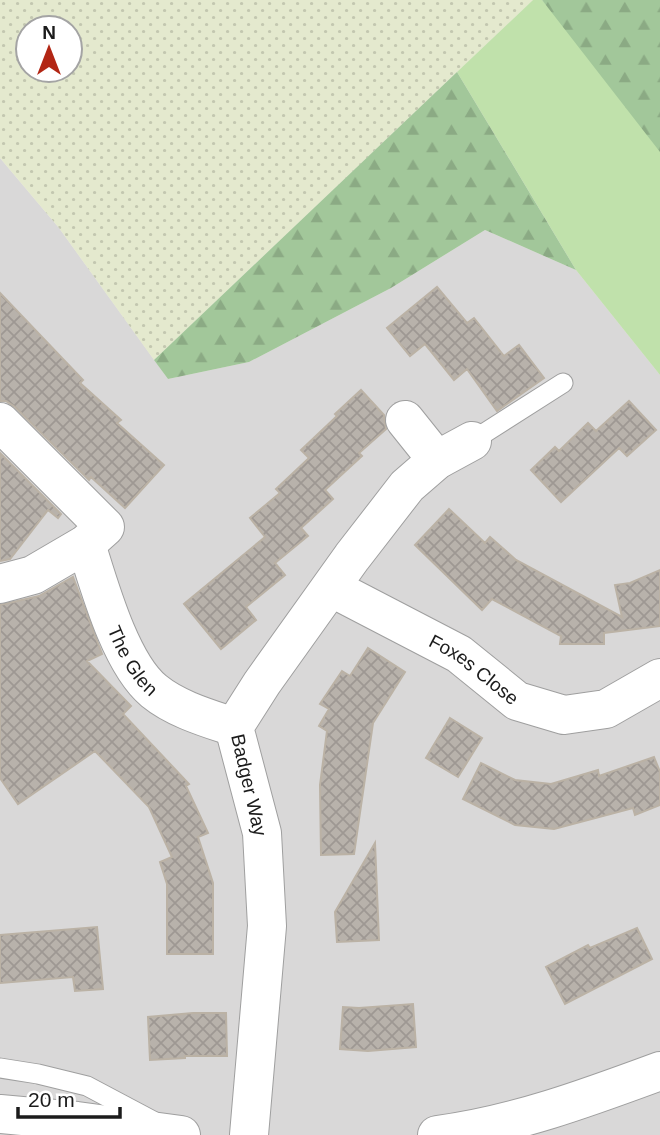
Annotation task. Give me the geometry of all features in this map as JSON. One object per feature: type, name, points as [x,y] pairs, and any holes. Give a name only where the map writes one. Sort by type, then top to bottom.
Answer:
[{"type":"street","points":[[405,420],[437,460]]},
{"type":"street","points":[[0,422],[105,527],[86,544],[33,575],[0,584]]},
{"type":"street","name":"Badger Way","points":[[249,1135],[267,926],[262,833],[233,727],[352,557],[407,486],[437,460],[472,441]]},
{"type":"street","name":"The Glen","points":[[86,544],[106,607],[129,659],[153,691],[188,710],[233,727]]},
{"type":"street","name":"Foxes Close","points":[[332,588],[459,654],[517,701],[564,715],[606,709],[659,681]]},
{"type":"street","points":[[437,1135],[470,1131],[562,1107],[660,1071]]},
{"type":"street","points":[[0,1114],[181,1135]]},
{"type":"lane","points":[[472,441],[563,383]]},
{"type":"lane","points":[[0,1068],[87,1086],[181,1135]]},
{"type":"shaded area","points":[[0,158],[59,228],[168,379],[249,362],[391,288],[485,230],[576,270],[660,375],[660,1135],[0,1135]]},
{"type":"green space","points":[[0,0],[533,0],[154,360],[59,228],[0,158]]},
{"type":"green space","points":[[533,0],[542,0],[660,132],[660,375],[576,270],[457,72]]},
{"type":"green space","points":[[542,0],[660,0],[660,152]]},
{"type":"green space","points":[[457,72],[576,270],[485,230],[391,288],[249,362],[168,379],[154,360]]},
{"type":"building","points":[[437,287],[467,323],[474,318],[504,356],[519,345],[544,378],[497,411],[467,369],[454,380],[425,344],[410,356],[387,328]]},
{"type":"building","points":[[0,293],[83,380],[80,383],[121,420],[117,423],[164,465],[125,508],[91,477],[89,480],[15,407],[6,401],[0,401]]},
{"type":"building","points":[[361,390],[384,415],[386,429],[359,453],[362,456],[325,490],[333,499],[301,528],[308,536],[275,563],[285,575],[246,607],[256,620],[221,649],[184,604],[265,537],[250,518],[280,493],[276,489],[309,458],[301,450]]},
{"type":"building","points":[[629,401],[656,430],[627,456],[619,448],[561,502],[531,470],[555,447],[559,451],[588,423],[596,431]]},
{"type":"building","points":[[0,453],[61,514],[58,518],[48,510],[10,559],[0,561]]},
{"type":"building","points":[[449,509],[485,543],[490,537],[516,560],[622,617],[615,585],[630,583],[660,570],[660,626],[604,633],[604,644],[560,644],[561,636],[492,599],[482,610],[415,545]]},
{"type":"building","points":[[73,577],[102,654],[87,661],[131,706],[123,714],[189,784],[186,786],[208,833],[198,837],[213,883],[213,954],[167,954],[167,884],[160,862],[172,857],[149,807],[95,751],[18,804],[0,778],[0,605],[39,596]]},
{"type":"building","points":[[368,648],[405,672],[373,723],[354,854],[321,855],[320,785],[327,731],[319,726],[329,709],[320,704],[342,671],[350,676]]},
{"type":"building","points":[[450,718],[482,738],[458,777],[426,758]]},
{"type":"building","points":[[654,757],[660,772],[660,805],[635,815],[633,808],[554,829],[515,825],[463,799],[481,763],[515,780],[551,784],[598,770],[599,776]]},
{"type":"building","points":[[375,843],[379,940],[337,942],[335,912]]},
{"type":"building","points":[[97,927],[103,989],[75,991],[73,977],[0,983],[0,935]]},
{"type":"building","points":[[637,928],[652,959],[565,1004],[546,967],[588,945],[590,948]]},
{"type":"building","points":[[413,1004],[416,1047],[368,1051],[340,1049],[343,1007]]},
{"type":"building","points":[[226,1013],[227,1056],[185,1056],[150,1060],[148,1017]]}]
